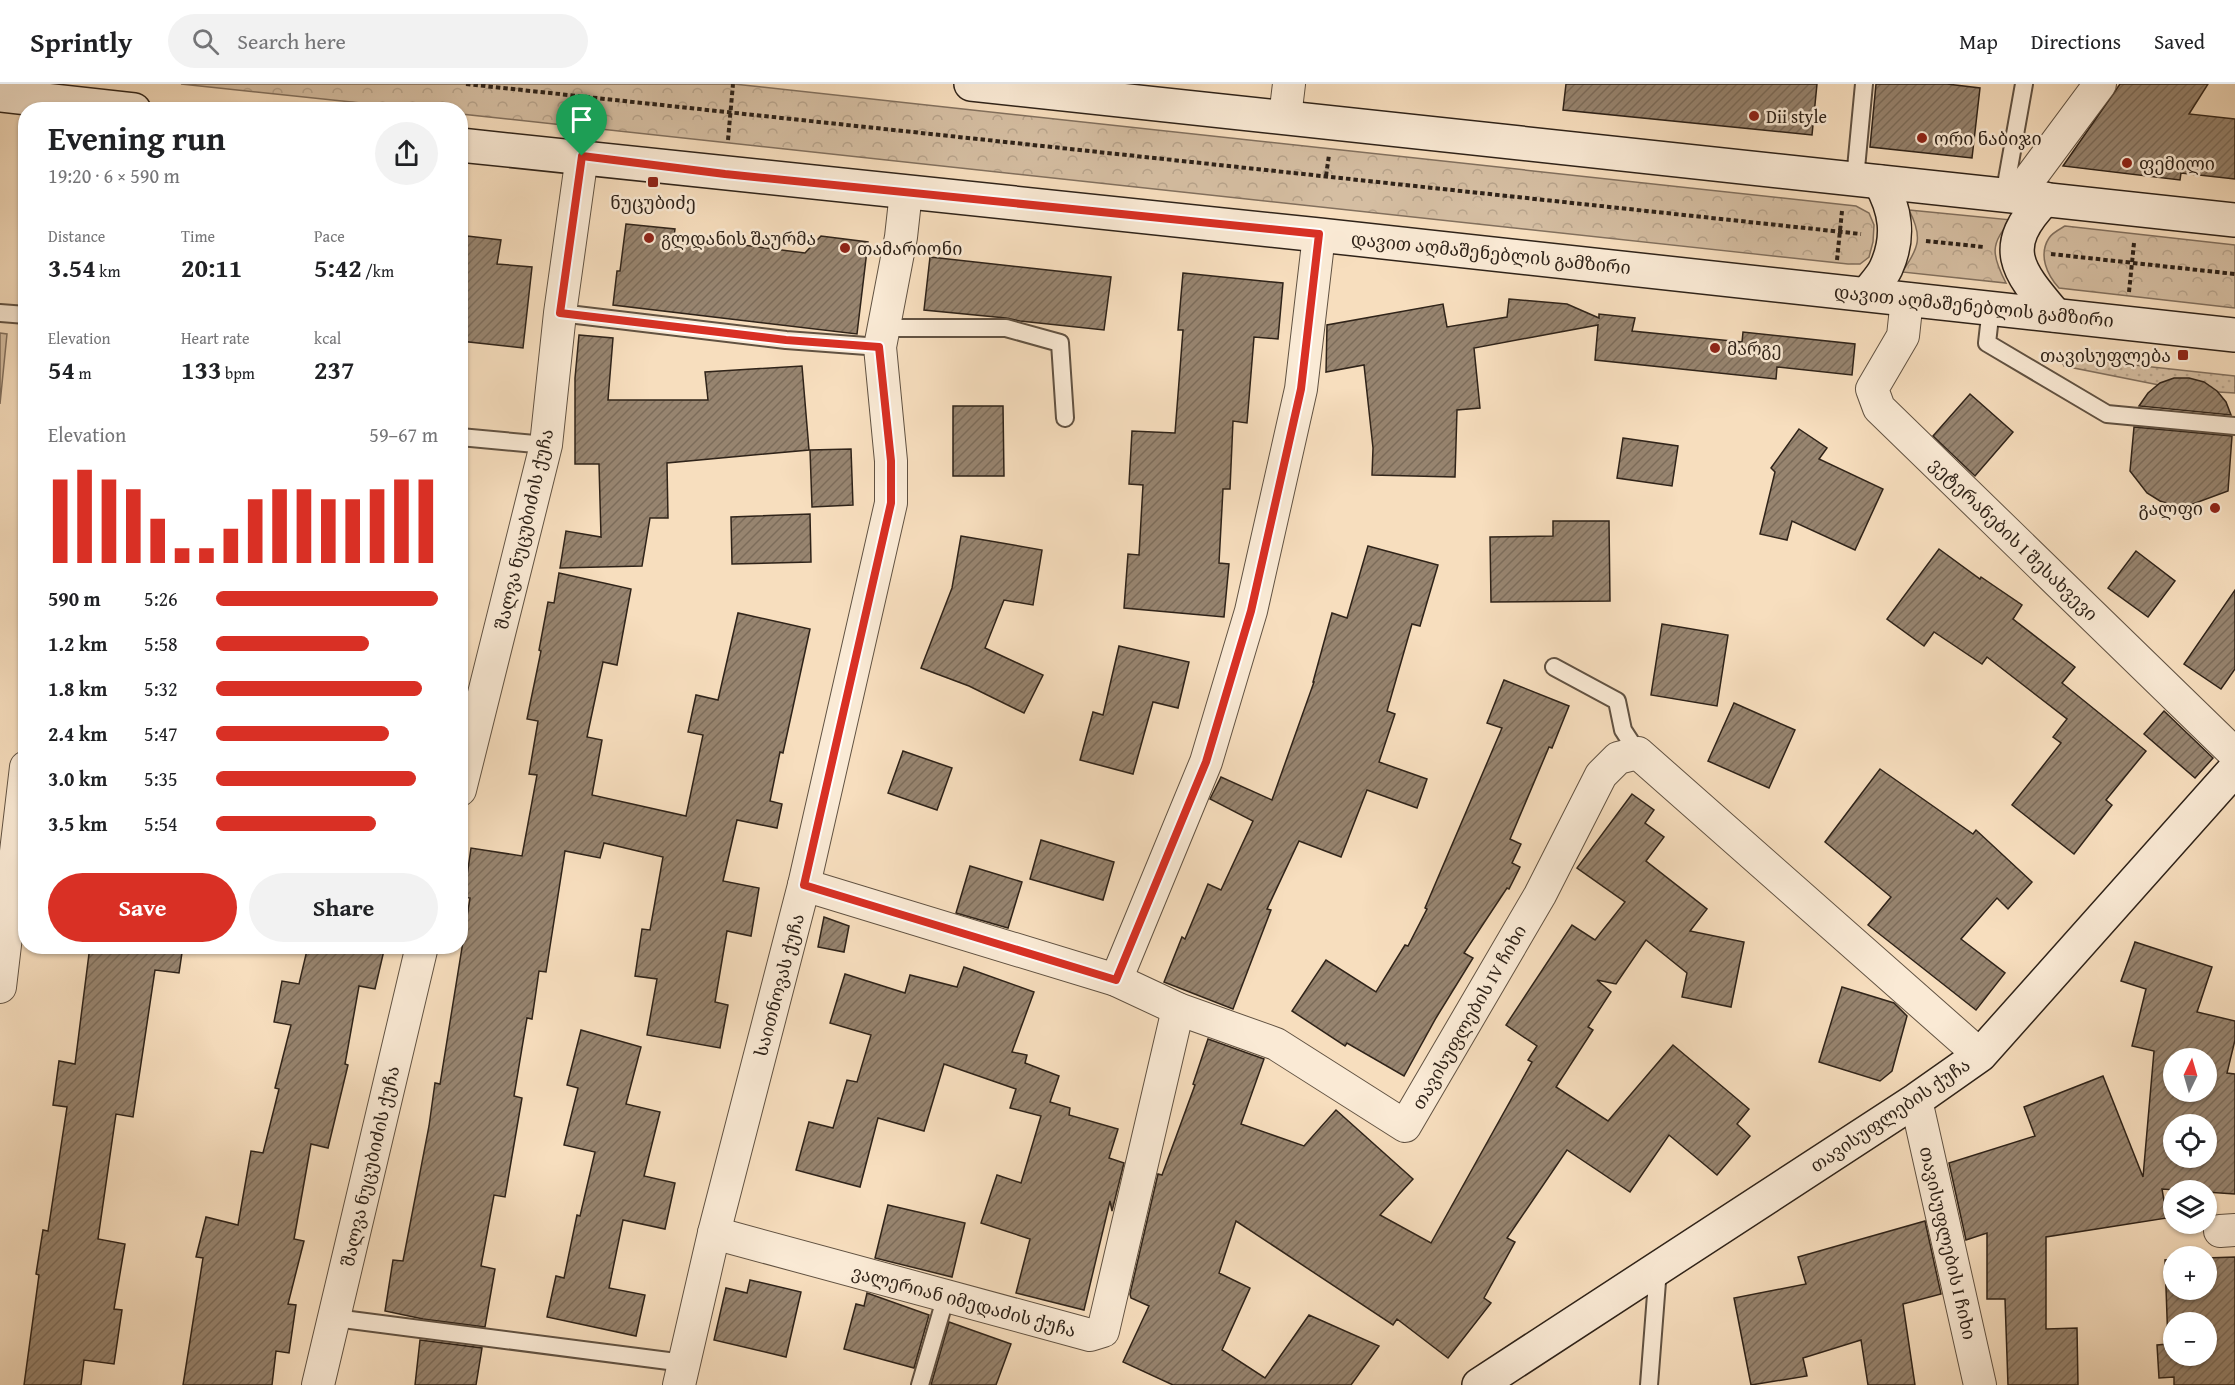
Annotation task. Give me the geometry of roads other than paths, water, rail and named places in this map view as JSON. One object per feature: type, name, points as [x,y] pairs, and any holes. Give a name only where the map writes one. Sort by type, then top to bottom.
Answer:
[{"type":"main road","points":[[971,84],[1285,117],[1859,188],[2022,197],[2235,220]]},
{"type":"main road","points":[[21,98],[59,102]]},
{"type":"main road","name":"დავით აღმაშენებლის გამზირი","points":[[468,146],[1319,234],[2235,335]]},
{"type":"main road","points":[[1859,188],[1893,210],[1894,238],[1886,268],[1867,294]]},
{"type":"main road","points":[[2022,197],[2029,215],[2021,230],[2017,251],[2027,282],[2055,315]]},
{"type":"main road","name":"თავისუფლების ქუჩა","points":[[1479,1385],[1916,1100],[1980,1054],[2235,769]]},
{"type":"street","points":[[1285,117],[1289,84]]},
{"type":"street","points":[[2022,197],[2100,84]]},
{"type":"street","name":"შალვა ნუცუბიძის ქუჩა","points":[[468,758],[546,445],[560,313],[582,156]]},
{"type":"street","name":"საითნოვას ქუჩა","points":[[681,1374],[714,1233],[804,885],[891,503],[891,461],[881,337],[901,237],[906,192]]},
{"type":"street","points":[[1116,980],[1206,762],[1251,611],[1301,389],[1319,234]]},
{"type":"street","name":"ვეტერანების I შესახვევი","points":[[1907,298],[1903,336],[1872,389],[1879,408],[2235,754]]},
{"type":"street","points":[[1638,753],[1980,1054]]},
{"type":"street","name":"თავისუფლების IV ჩიხი","points":[[804,885],[1116,980],[1178,1009],[1276,1044],[1406,1126],[1540,895],[1601,775],[1618,758],[1638,753]]},
{"type":"street","points":[[0,987],[18,835]]},
{"type":"street","name":"შალვა ნუცუბიძის ქუჩა","points":[[318,1385],[420,954]]},
{"type":"street","name":"ვალერიან იმედაძის ქუჩა","points":[[714,1233],[1090,1335],[1103,1331],[1178,1009]]},
{"type":"street","name":"თავისუფლების I ჩიხი","points":[[1916,1100],[1980,1385]]},
{"type":"lane","points":[[1859,188],[1864,84]]},
{"type":"lane","points":[[2022,197],[2024,84]]},
{"type":"lane","points":[[1991,308],[1988,343],[2107,414],[2235,426]]},
{"type":"lane","points":[[0,313],[18,314]]},
{"type":"lane","points":[[560,313],[786,340],[881,337],[1006,328],[1060,344],[1065,418]]},
{"type":"lane","points":[[468,438],[546,445]]},
{"type":"lane","points":[[1554,667],[1617,701],[1623,730],[1638,753]]},
{"type":"lane","points":[[1648,1385],[1658,1269]]},
{"type":"lane","points":[[920,1385],[946,1296]]},
{"type":"lane","points":[[335,1318],[681,1374]]},
{"type":"place","name":"Dii style","points":[[1754,116]]},
{"type":"place","name":"ორი ნაბიჯი","points":[[1922,138]]},
{"type":"place","name":"ფემილი","points":[[2127,163]]},
{"type":"place","name":"ნუცუბიძე","points":[[653,182]]},
{"type":"place","name":"გლდანის შაურმა","points":[[649,238]]},
{"type":"place","name":"თამარიონი","points":[[845,248]]},
{"type":"place","name":"მარგე","points":[[1715,348]]},
{"type":"place","name":"თავისუფლება","points":[[2183,355]]},
{"type":"place","name":"გალფი","points":[[2215,508]]}]
